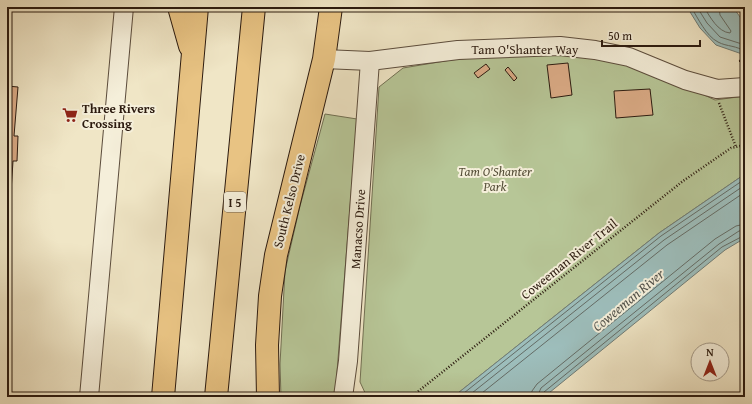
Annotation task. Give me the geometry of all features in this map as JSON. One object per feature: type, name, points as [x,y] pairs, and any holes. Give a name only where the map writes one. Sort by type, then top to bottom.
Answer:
[{"type":"main road","points":[[179,7],[193,57]]},
{"type":"main road","points":[[163,397],[197,7]]},
{"type":"main road","name":"I 5","points":[[216,397],[254,7]]},
{"type":"main road","name":"South Kelso Drive","points":[[268,397],[267,345],[270,296],[276,255],[324,59],[331,7]]},
{"type":"street","points":[[89,397],[124,7]]},
{"type":"street","name":"Tam O'Shanter Way","points":[[324,59],[370,61],[458,50],[560,46],[595,50],[629,57],[685,80],[717,89],[745,87]]},
{"type":"street","name":"Manacso Drive","points":[[343,397],[348,361],[370,61]]},
{"type":"path","points":[[715,101],[720,104],[736,147]]},
{"type":"path","name":"Coweeman River Trail","points":[[411,397],[683,181],[731,148],[745,145]]},
{"type":"green space","name":"Tam O'Shanter Park","points":[[584,52],[646,68],[715,100],[745,96],[745,174],[659,233],[453,397],[367,397],[360,382],[379,87],[403,68],[451,60],[523,53]]},
{"type":"green space","points":[[325,114],[357,119],[335,397],[281,397],[280,364],[285,271],[300,206]]},
{"type":"water","points":[[687,7],[733,7],[745,24],[745,55],[716,45],[700,28]]},
{"type":"water","name":"Coweeman River","points":[[745,174],[745,238],[725,250],[544,397],[453,397],[659,233]]},
{"type":"building","points":[[745,54],[745,67],[739,61]]},
{"type":"building","points":[[568,63],[572,95],[551,98],[547,65]]},
{"type":"building","points":[[486,64],[490,69],[478,78],[474,73]]},
{"type":"building","points":[[508,67],[517,78],[514,81],[505,70]]},
{"type":"building","points":[[7,86],[18,87],[14,136],[18,136],[17,161],[13,161],[10,207],[7,207]]},
{"type":"building","points":[[650,89],[653,115],[616,118],[614,91]]},
{"type":"building","points":[[745,294],[745,313],[741,312]]},
{"type":"place","name":"Three Rivers Crossing","points":[[70,115]]}]
